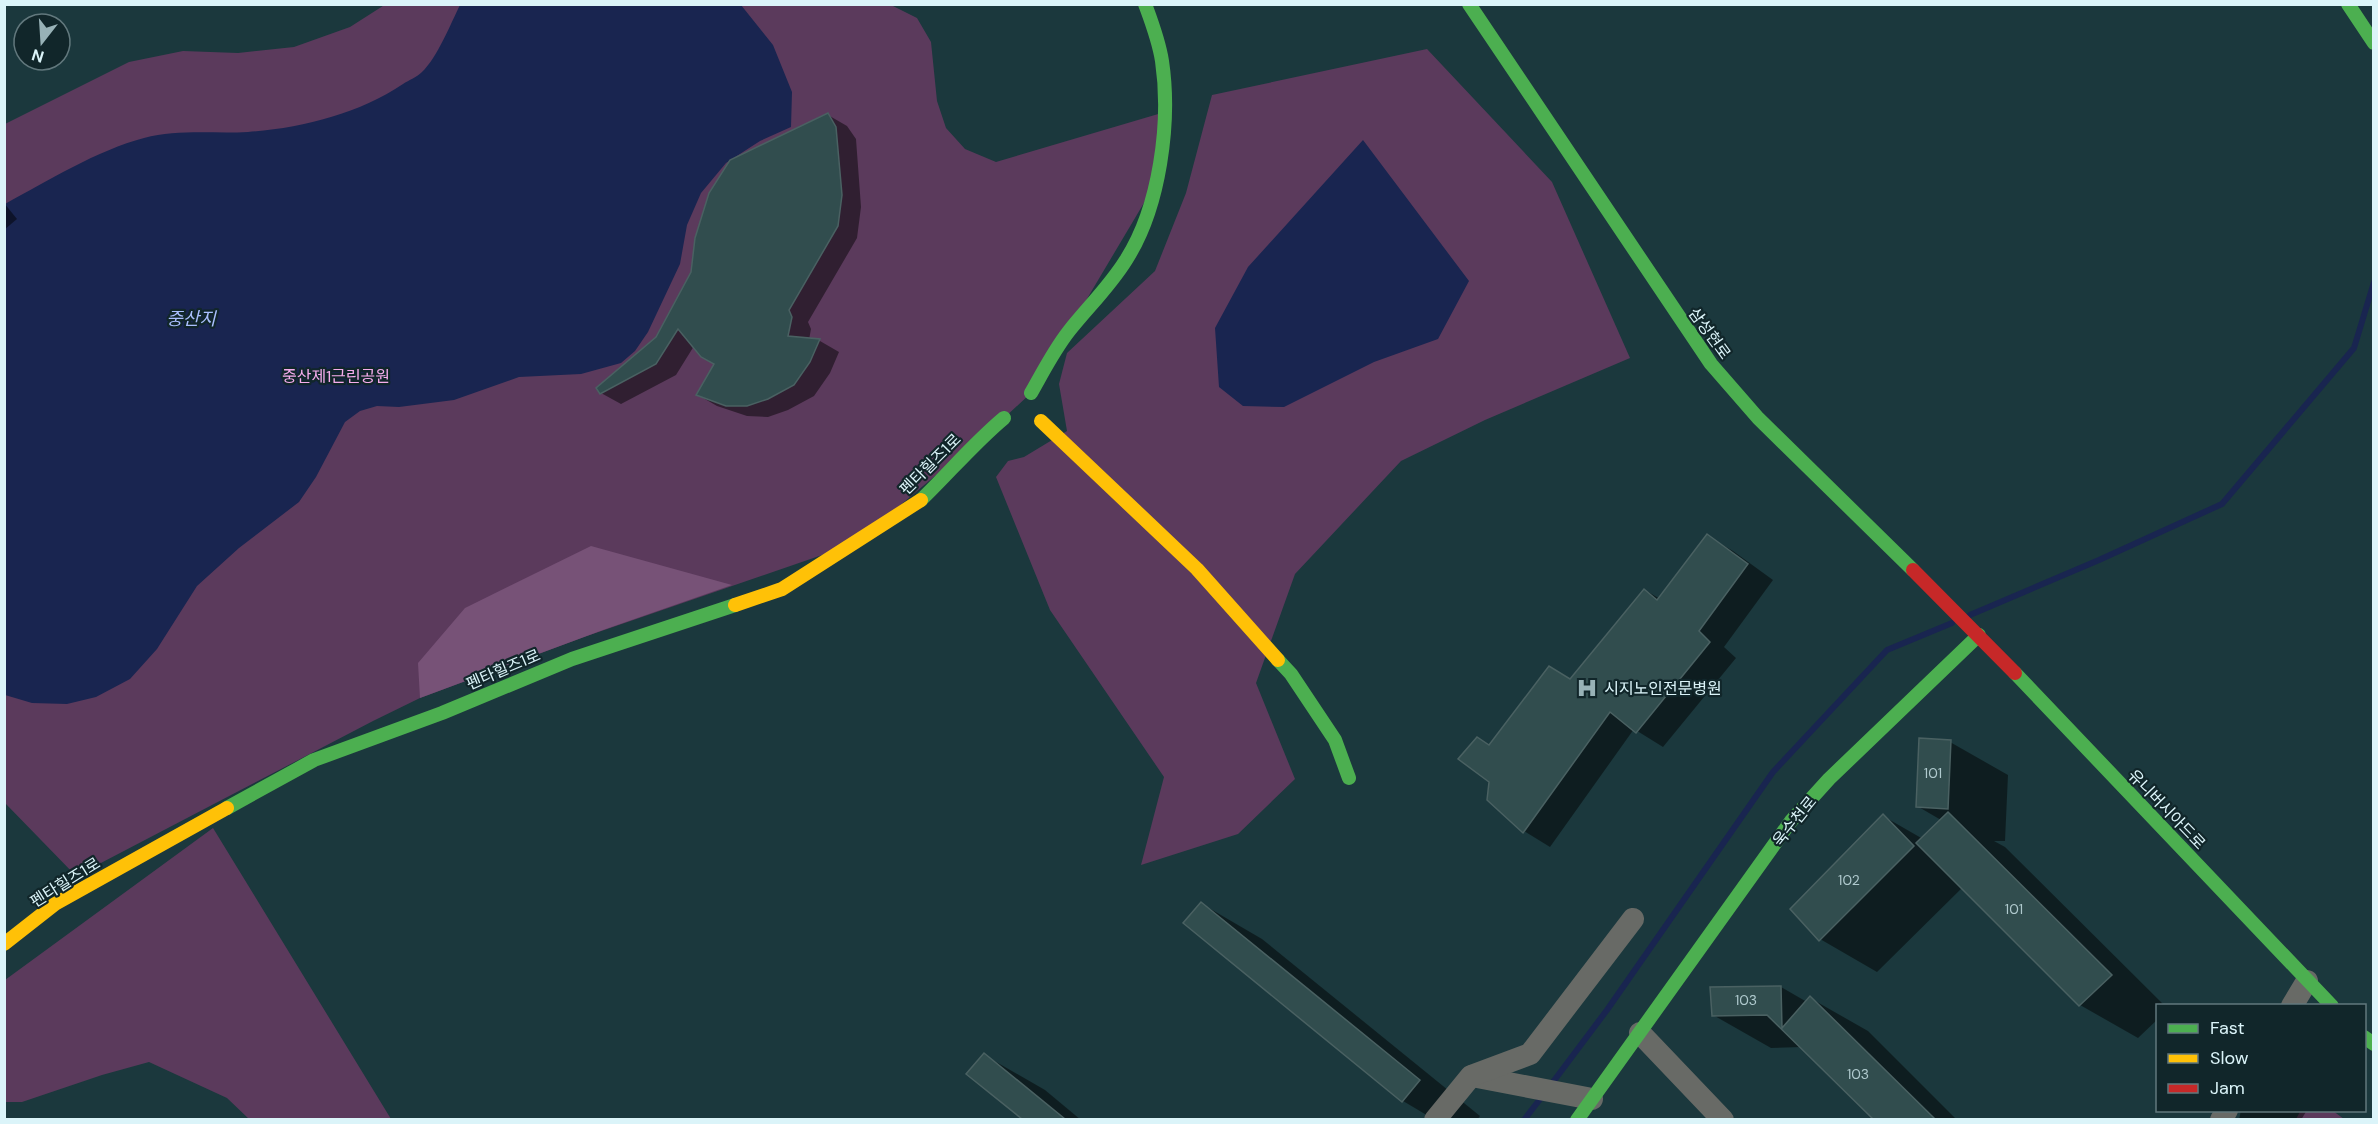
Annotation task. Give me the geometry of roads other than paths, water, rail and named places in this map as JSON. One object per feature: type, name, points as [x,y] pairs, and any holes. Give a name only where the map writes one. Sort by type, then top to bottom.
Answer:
[{"type":"main road","points":[[1144,4],[1150,15],[1160,55],[1166,122],[1158,181],[1135,245],[1101,295],[1061,342],[1034,408],[1197,569],[1291,674],[1335,740],[1349,778]]},
{"type":"main road","name":"삼성현로","points":[[1469,4],[1711,364],[1758,418],[1978,635]]},
{"type":"main road","points":[[2348,4],[2373,43]]},
{"type":"main road","name":"펜타힐즈1로","points":[[4,944],[55,904],[314,760],[442,713],[572,659],[782,589],[919,502],[978,440],[1007,417]]},
{"type":"main road","name":"유니버시아드로","points":[[1978,635],[2331,1004]]},
{"type":"main road","name":"욱수천로","points":[[1576,1119],[1791,821],[1829,778],[1978,635]]},
{"type":"street","points":[[1434,1119],[1471,1076],[1530,1054],[1633,919]]},
{"type":"street","points":[[2293,1004],[2307,981]]},
{"type":"street","points":[[1640,1033],[1723,1119]]},
{"type":"street","points":[[1471,1076],[1592,1099]]},
{"type":"water","name":"중산지","points":[[460,5],[741,5],[773,45],[792,92],[791,127],[760,141],[726,163],[701,193],[687,225],[680,264],[648,332],[635,351],[621,363],[581,374],[519,377],[454,400],[399,407],[377,406],[360,411],[345,422],[316,477],[299,502],[239,548],[197,586],[157,649],[130,679],[96,697],[67,704],[32,703],[5,695],[5,204],[91,158],[144,138],[196,132],[248,132],[289,127],[329,118],[367,104],[415,77],[428,66]]},
{"type":"water","points":[[1363,140],[1469,281],[1438,339],[1374,362],[1284,407],[1243,406],[1219,387],[1215,328],[1248,267]]},
{"type":"waterway","points":[[1970,615],[2222,504],[2354,348],[2374,282]]},
{"type":"waterway","points":[[1550,1086],[1607,1010],[1773,772],[1887,650],[1952,623]]},
{"type":"waterway","points":[[1524,1120],[1544,1094]]},
{"type":"place","name":"시지노인전문병원","points":[[1587,688]]},
{"type":"park label","name":"중산제1근린공원","points":[[336,376]]}]
